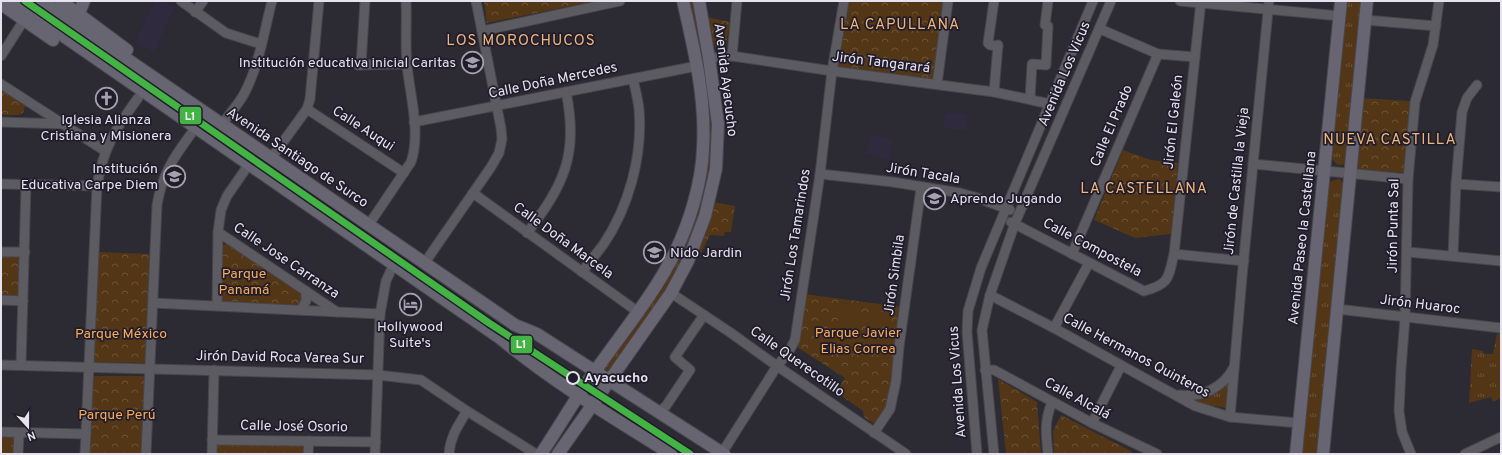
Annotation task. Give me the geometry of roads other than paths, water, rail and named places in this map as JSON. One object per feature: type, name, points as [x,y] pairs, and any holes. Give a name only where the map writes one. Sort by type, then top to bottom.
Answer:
[{"type":"main road","points":[[13,1],[110,70],[245,170],[497,342],[519,354]]},
{"type":"main road","name":"Avenida Santiago de Surco","points":[[42,1],[64,5],[77,19],[204,113],[515,325],[537,334]]},
{"type":"main road","points":[[56,32],[68,31],[77,19],[84,1]]},
{"type":"main road","name":"Avenida Ayacucho","points":[[541,454],[595,371],[638,312],[675,253],[683,235],[699,177],[703,149],[704,125],[697,66],[683,1]]},
{"type":"main road","name":"Avenida Ayacucho","points":[[558,454],[671,293],[688,261],[703,223],[711,195],[718,155],[718,124],[699,1]]},
{"type":"main road","name":"Avenida Paseo la Castellana","points":[[1296,454],[1341,1]]},
{"type":"main road","points":[[1323,454],[1367,1]]},
{"type":"main road","points":[[1,4],[138,98],[193,131],[322,215],[500,338],[519,354],[579,396],[671,454]]},
{"type":"main road","points":[[56,32],[64,5]]},
{"type":"main road","name":"Avenida Santiago de Surco","points":[[77,19],[130,52],[372,220],[519,319],[537,334],[723,453]]},
{"type":"main road","points":[[110,70],[126,89]]},
{"type":"main road","points":[[193,131],[204,113]]},
{"type":"main road","points":[[699,177],[714,179]]},
{"type":"main road","points":[[696,192],[711,195]]},
{"type":"main road","points":[[322,215],[331,229]]},
{"type":"street","points":[[181,1],[226,33],[261,44]]},
{"type":"street","points":[[195,12],[203,1]]},
{"type":"street","points":[[226,119],[244,95],[248,86],[272,1]]},
{"type":"street","points":[[275,153],[307,109],[310,99],[319,1]]},
{"type":"street","points":[[365,1],[360,65],[407,64]]},
{"type":"street","points":[[372,220],[411,162],[414,153],[414,122],[407,64],[406,1]]},
{"type":"street","points":[[428,258],[491,167],[499,153],[502,139],[476,1]]},
{"type":"street","points":[[482,31],[620,1]]},
{"type":"street","points":[[732,56],[737,1]]},
{"type":"street","name":"Jirón Los Tamarindos","points":[[723,453],[777,366],[788,353],[795,340],[820,174],[832,71],[844,1]]},
{"type":"street","points":[[937,84],[948,1]]},
{"type":"street","points":[[994,1],[988,43],[990,45],[998,45],[994,92]]},
{"type":"street","points":[[1030,99],[1032,64],[1046,65],[1046,26],[1048,1]]},
{"type":"street","name":"Avenida Los Vicus","points":[[977,454],[967,348],[968,311],[981,268],[1092,1]]},
{"type":"street","name":"Avenida Los Vicus","points":[[994,454],[982,330],[990,295],[1015,223],[1111,1]]},
{"type":"street","points":[[1180,1],[1269,6],[1340,16]]},
{"type":"street","name":"Jirón Punta Sal","points":[[1411,454],[1402,432],[1399,411],[1408,252],[1408,179],[1415,102],[1433,45],[1439,1]]},
{"type":"street","name":"Jirón El Galeón","points":[[1158,288],[1167,279],[1174,254],[1200,2]]},
{"type":"street","name":"Jirón de Castilla la Vieja","points":[[1230,417],[1269,6]]},
{"type":"street","points":[[1,56],[24,20]]},
{"type":"street","points":[[1365,20],[1436,26]]},
{"type":"street","points":[[1100,29],[1158,54],[1195,57]]},
{"type":"street","name":"Calle El Prado","points":[[1072,254],[1158,54]]},
{"type":"street","name":"Jirón Tangarará","points":[[709,58],[732,56],[832,71],[994,92],[1050,104]]},
{"type":"street","name":"Calle Doña Mercedes","points":[[414,122],[497,107],[697,66]]},
{"type":"street","points":[[582,272],[603,245],[615,224],[632,178],[638,146],[640,118],[633,79]]},
{"type":"street","points":[[1,84],[105,151]]},
{"type":"street","points":[[1453,256],[1456,184],[1462,112],[1467,98],[1477,85]]},
{"type":"street","points":[[527,233],[556,192],[567,163],[571,131],[566,92]]},
{"type":"street","points":[[85,454],[97,186],[105,151],[114,132],[138,98]]},
{"type":"street","points":[[22,123],[27,121],[31,116],[32,109],[30,103]]},
{"type":"street","name":"Calle Auqui","points":[[307,109],[404,173]]},
{"type":"street","points":[[1,122],[64,124]]},
{"type":"street","points":[[146,454],[157,205],[160,187],[173,159],[193,131]]},
{"type":"street","points":[[1253,164],[1408,179]]},
{"type":"street","points":[[217,306],[218,232],[221,210],[227,196],[245,170]]},
{"type":"street","name":"Jirón Tacala","points":[[820,174],[893,182],[921,188],[960,193],[978,198],[1019,214]]},
{"type":"street","points":[[1,184],[97,186]]},
{"type":"street","points":[[1456,184],[1501,188]]},
{"type":"street","points":[[20,365],[25,252],[26,185]]},
{"type":"street","name":"Jirón Simbila","points":[[874,433],[890,409],[896,381],[899,347],[921,188]]},
{"type":"street","name":"Calle Doña Marcela","points":[[473,193],[638,312]]},
{"type":"street","points":[[1002,218],[1015,223]]},
{"type":"street","name":"Calle Compostela","points":[[1015,223],[1144,291],[1158,288]]},
{"type":"street","name":"Calle Jose Carranza","points":[[218,232],[338,312]]},
{"type":"street","points":[[1,252],[25,252]]},
{"type":"street","points":[[1408,252],[1501,261]]},
{"type":"street","points":[[1174,254],[1244,261]]},
{"type":"street","points":[[1054,328],[1089,262]]},
{"type":"street","points":[[375,454],[380,314],[386,280],[391,270]]},
{"type":"street","points":[[301,310],[306,301],[306,291]]},
{"type":"street","name":"Calle Querecotillo","points":[[671,293],[731,332],[777,366],[906,454]]},
{"type":"street","name":"Calle Hermanos Quinteros","points":[[990,295],[1176,394],[1195,406],[1230,417],[1299,423]]},
{"type":"street","points":[[1,300],[23,300]]},
{"type":"street","points":[[153,303],[380,314]]},
{"type":"street","name":"Jirón Huaroc","points":[[1337,309],[1501,328]]},
{"type":"street","points":[[660,412],[690,370],[675,358],[704,315]]},
{"type":"street","name":"Jirón David Roca Varea Sur","points":[[1,365],[378,375],[421,380],[536,454]]},
{"type":"street","points":[[1176,394],[1196,395],[1213,389],[1224,380],[1235,365]]},
{"type":"street","points":[[1092,423],[1121,366]]},
{"type":"street","points":[[212,454],[214,370]]},
{"type":"street","name":"Calle Alcalá","points":[[985,370],[994,370],[1148,452],[1157,454]]},
{"type":"street","points":[[1048,454],[1045,430],[1047,415],[1052,402]]},
{"type":"street","points":[[449,454],[450,440],[453,432],[467,411]]},
{"type":"street","points":[[1,432],[86,434]]},
{"type":"street","points":[[18,454],[19,432]]},
{"type":"street","points":[[1465,454],[1501,437]]},
{"type":"street","name":"Calle José Osorio","points":[[212,440],[376,442]]},
{"type":"street","points":[[308,454],[309,441]]},
{"type":"place","name":"Institución educativa inicial Caritas","points":[[472,63]]},
{"type":"place","name":"Iglesia Alianza Cristiana y Misionera","points":[[106,98]]},
{"type":"place","name":"Institución Educativa Carpe Diem","points":[[174,177]]},
{"type":"place","name":"Aprendo Jugando","points":[[935,199]]},
{"type":"place","name":"Nido Jardin","points":[[655,253]]},
{"type":"place","name":"Hollywood Suite's","points":[[410,305]]},
{"type":"place","name":"Ayacucho","points":[[573,378]]},
{"type":"district","name":"LA CAPULLANA","points":[[900,25]]},
{"type":"district","name":"LOS MOROCHUCOS","points":[[521,41]]},
{"type":"district","name":"NUEVA CASTILLA","points":[[1390,140]]},
{"type":"district","name":"LA CASTELLANA","points":[[1144,189]]},
{"type":"park label","name":"Parque Panamá","points":[[244,282]]},
{"type":"park label","name":"Parque México","points":[[121,334]]},
{"type":"park label","name":"Parque Javier Elias Correa","points":[[858,342]]},
{"type":"park label","name":"Parque Perú","points":[[117,415]]}]
